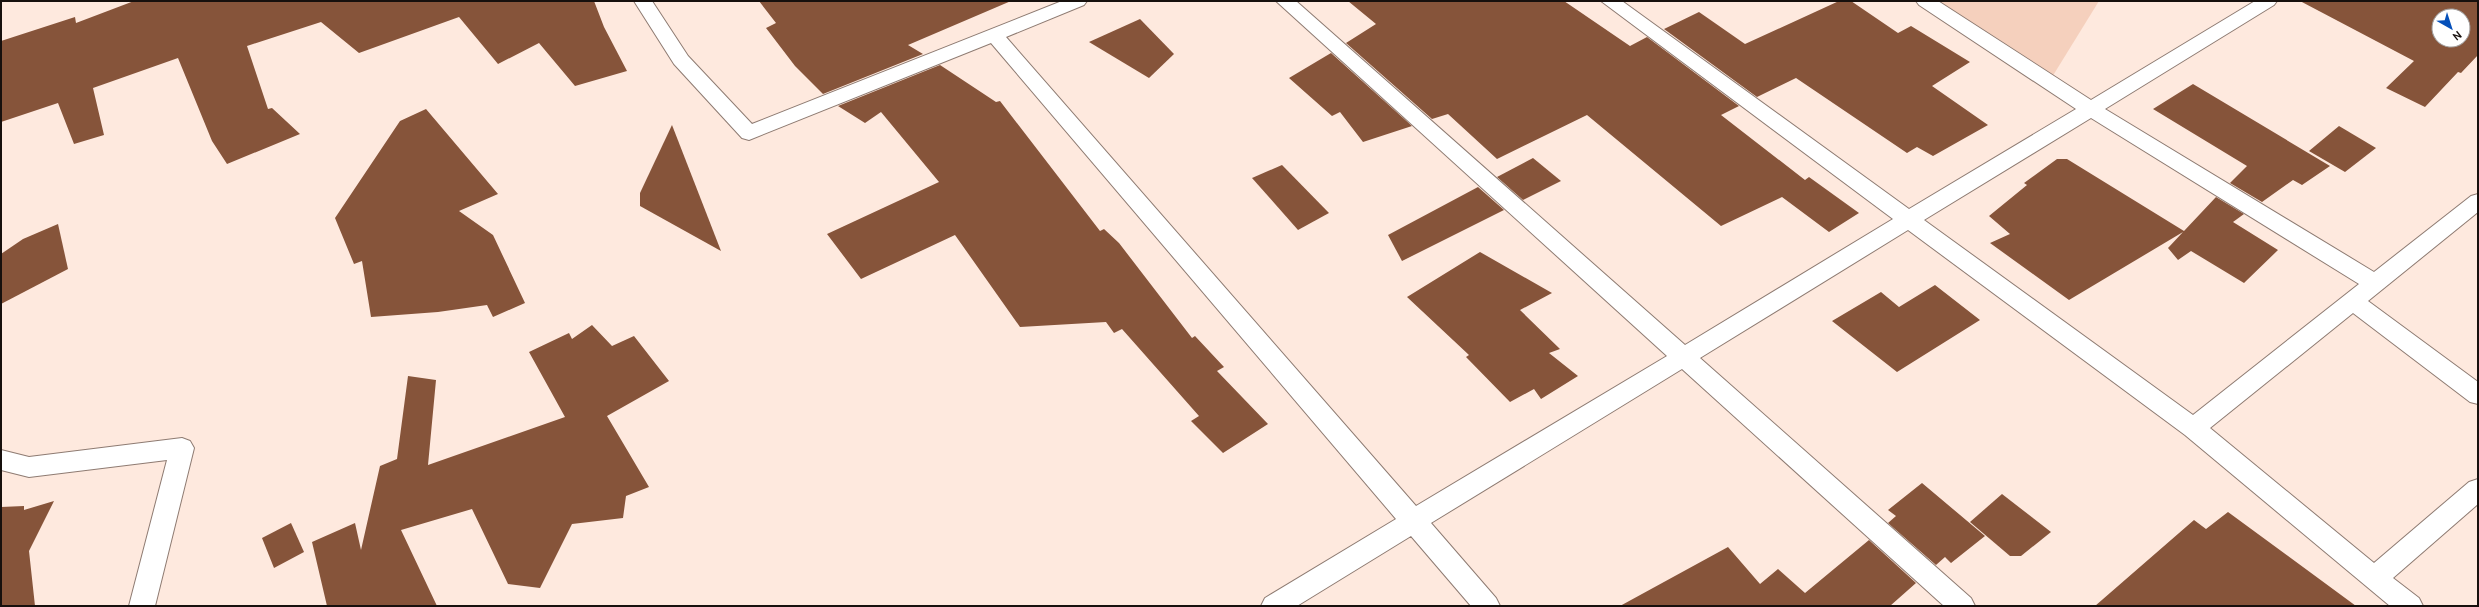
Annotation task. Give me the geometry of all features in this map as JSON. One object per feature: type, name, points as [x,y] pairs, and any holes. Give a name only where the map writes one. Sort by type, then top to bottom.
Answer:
[{"type":"street","points":[[643,1],[681,60],[749,133],[1078,1]]},
{"type":"street","points":[[1285,1],[1962,606]]},
{"type":"street","points":[[1610,1],[2193,428],[2374,579],[2410,606]]},
{"type":"street","points":[[1926,1],[2090,109],[2374,283]]},
{"type":"street","points":[[1274,606],[2268,1]]},
{"type":"street","points":[[994,35],[1487,606]]},
{"type":"street","points":[[2193,428],[2478,201]]},
{"type":"street","points":[[2352,301],[2478,395]]},
{"type":"street","points":[[1,460],[29,467],[182,448],[142,606]]},
{"type":"street","points":[[2374,579],[2478,489]]},
{"type":"shaded area","points":[[1925,1],[2099,1],[2049,82]]},
{"type":"building","points":[[134,1],[594,1],[604,27],[627,71],[575,86],[539,43],[498,64],[459,17],[359,53],[321,22],[247,46],[268,109],[272,108],[300,134],[227,164],[212,141],[178,58],[93,88],[104,135],[74,144],[58,103],[1,122],[1,41],[75,17],[76,23]]},
{"type":"building","points":[[759,1],[1011,1],[908,45],[923,54],[823,94],[795,66],[766,28],[776,23]]},
{"type":"building","points":[[1348,1],[1564,1],[1630,46],[1647,37],[1739,106],[1721,115],[1805,180],[1809,177],[1859,213],[1829,232],[1782,197],[1721,226],[1587,115],[1497,159],[1448,114],[1432,119],[1346,43],[1376,24]]},
{"type":"building","points":[[1839,1],[1851,1],[1898,33],[1911,26],[1970,62],[1932,86],[1988,125],[1933,156],[1917,147],[1907,153],[1796,78],[1757,97],[1664,29],[1699,12],[1745,44]]},
{"type":"building","points":[[2300,1],[2478,1],[2478,55],[2461,73],[2458,72],[2425,107],[2386,88],[2414,61]]},
{"type":"building","points":[[1140,19],[1174,54],[1149,78],[1089,42]]},
{"type":"building","points":[[1331,53],[1412,126],[1363,142],[1340,112],[1332,116],[1289,78]]},
{"type":"building","points":[[940,65],[996,102],[1000,101],[1100,231],[1104,229],[1119,243],[1192,338],[1195,336],[1224,367],[1217,371],[1268,424],[1223,453],[1191,421],[1199,416],[1122,329],[1114,333],[1106,322],[1020,327],[955,235],[861,279],[827,234],[939,182],[881,112],[865,123],[838,106]]},
{"type":"building","points":[[2193,84],[2330,166],[2302,185],[2293,180],[2262,202],[2230,183],[2247,166],[2153,109]]},
{"type":"building","points":[[426,109],[498,194],[459,211],[493,235],[525,303],[493,317],[487,305],[438,312],[371,317],[362,261],[354,264],[335,218],[400,121]]},
{"type":"building","points":[[672,125],[721,251],[640,206],[640,193]]},
{"type":"building","points":[[2339,126],[2376,148],[2345,172],[2309,151]]},
{"type":"building","points":[[1533,158],[1561,181],[1523,200],[1497,177]]},
{"type":"building","points":[[2057,159],[2067,159],[2184,231],[2216,197],[2244,214],[2233,222],[2278,250],[2244,283],[2191,251],[2178,260],[2168,248],[2183,232],[2069,300],[1990,243],[2010,234],[1989,216],[2027,185],[2024,183]]},
{"type":"building","points":[[1282,165],[1329,213],[1298,230],[1252,178]]},
{"type":"building","points":[[1478,187],[1504,210],[1402,261],[1388,235]]},
{"type":"building","points":[[58,224],[68,269],[1,304],[1,254],[23,239]]},
{"type":"building","points":[[1480,252],[1552,293],[1520,310],[1560,349],[1549,353],[1578,376],[1541,399],[1534,389],[1510,402],[1466,357],[1469,355],[1407,297]]},
{"type":"building","points":[[1935,285],[1980,320],[1897,372],[1832,321],[1881,292],[1899,307]]},
{"type":"building","points":[[592,325],[612,346],[634,336],[669,381],[607,416],[649,487],[626,496],[623,518],[572,524],[540,588],[508,584],[472,509],[401,530],[437,606],[327,606],[312,542],[355,523],[361,550],[380,466],[397,459],[408,376],[436,380],[428,465],[565,417],[529,352],[569,333],[572,339]]},
{"type":"building","points":[[1922,483],[1985,536],[1951,563],[1945,557],[1936,565],[1888,523],[1896,516],[1888,510]]},
{"type":"building","points":[[2002,494],[2051,532],[2021,556],[2010,556],[1970,522]]},
{"type":"building","points":[[54,501],[29,551],[35,606],[1,606],[1,507],[24,506],[24,510]]},
{"type":"building","points":[[2228,512],[2356,606],[2095,606],[2194,520],[2206,529]]},
{"type":"building","points":[[291,523],[304,552],[274,568],[262,538]]},
{"type":"building","points":[[1869,540],[1916,583],[1890,606],[1620,606],[1728,547],[1760,584],[1778,569],[1805,593]]}]
